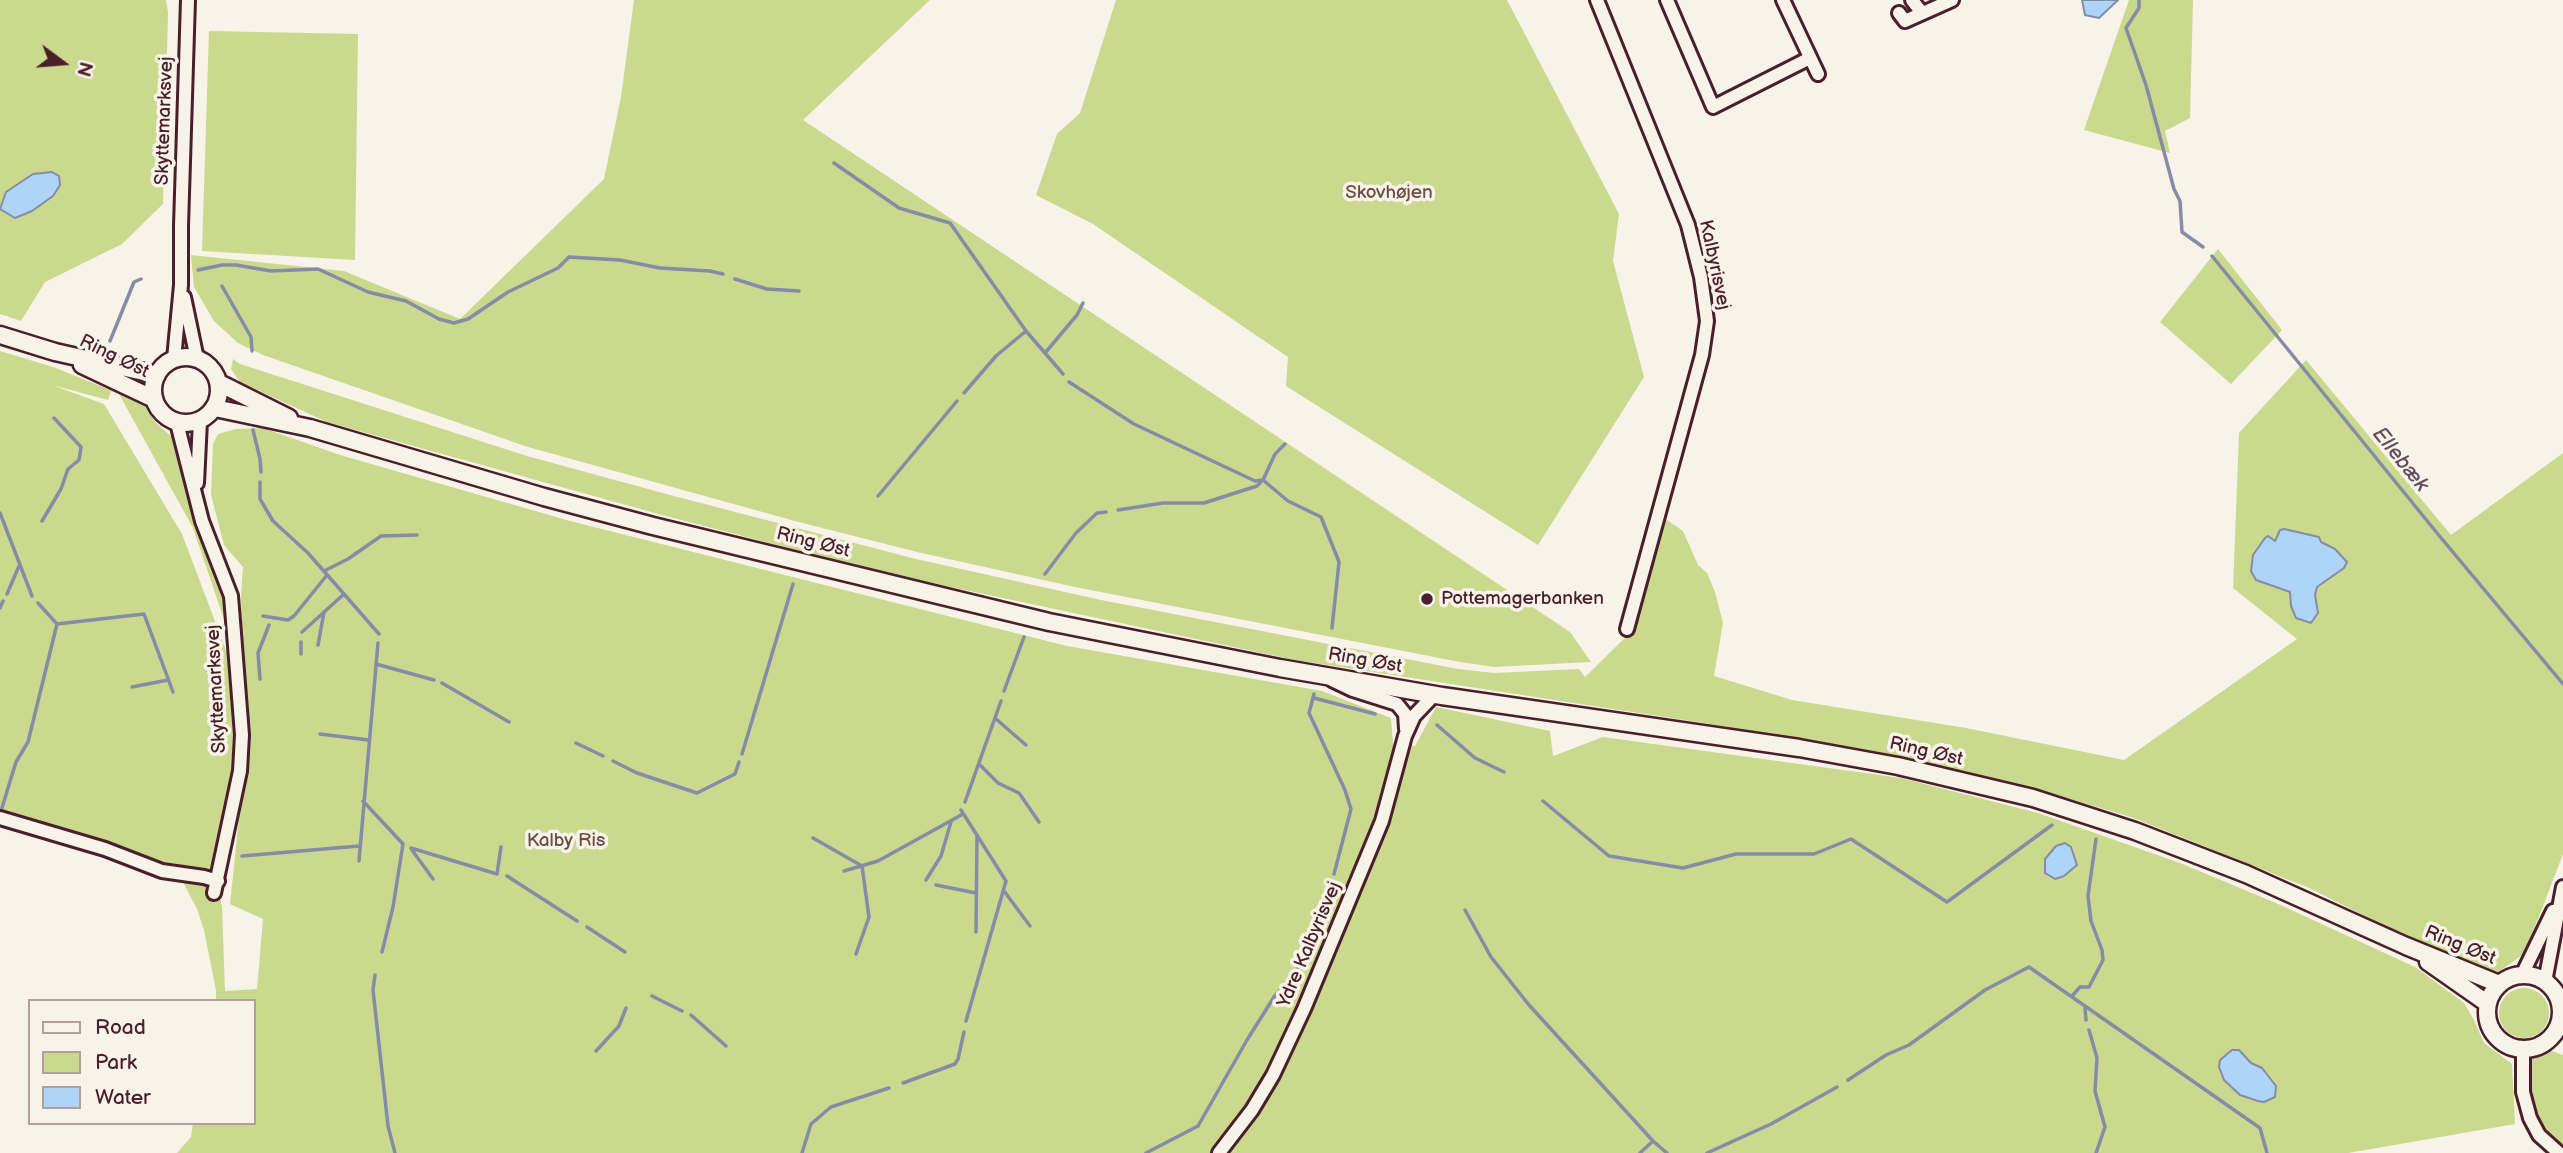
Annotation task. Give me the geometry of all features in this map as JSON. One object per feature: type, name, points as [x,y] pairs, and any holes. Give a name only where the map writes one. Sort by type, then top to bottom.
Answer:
[{"type":"main road","name":"Ring Øst","points":[[0,335],[55,352],[157,375]]},
{"type":"main road","name":"Ring Øst","points":[[55,352],[154,399]]},
{"type":"main road","points":[[174,359],[197,359],[211,368],[219,383],[218,401],[215,408],[200,421],[193,424],[177,423],[159,410],[154,399],[154,383],[167,363],[174,359]]},
{"type":"main road","name":"Ring Øst","points":[[219,383],[310,428]]},
{"type":"main road","name":"Ring Øst","points":[[215,408],[310,428],[653,526],[1049,622],[1435,694],[1799,748],[1898,766],[2033,798],[2135,831],[2246,874],[2406,946],[2499,984]]},
{"type":"main road","name":"Ring Øst","points":[[2406,946],[2487,1004]]},
{"type":"main road","points":[[2522,975],[2534,976],[2545,982],[2558,999],[2561,1023],[2547,1041],[2535,1047],[2523,1049],[2509,1046],[2492,1031],[2487,1018],[2487,1004],[2492,992],[2508,978],[2522,975]]},
{"type":"main road","points":[[2547,1041],[2563,1048]]},
{"type":"street","name":"Skyttemarksvej","points":[[174,359],[181,285],[188,0]]},
{"type":"street","name":"Kalbyrisvej","points":[[1597,0],[1688,225],[1701,277],[1707,321],[1702,355],[1627,629]]},
{"type":"street","points":[[1667,0],[1713,107],[1810,58]]},
{"type":"street","points":[[1783,0],[1818,74]]},
{"type":"street","points":[[1912,0],[1922,13]]},
{"type":"street","points":[[1899,13],[1905,21],[1952,0]]},
{"type":"street","name":"Skyttemarksvej","points":[[181,285],[197,359]]},
{"type":"street","name":"Skyttemarksvej","points":[[197,498],[200,421]]},
{"type":"street","name":"Skyttemarksvej","points":[[0,818],[105,849],[162,871],[204,877],[216,887],[240,771],[242,735],[231,596],[202,522],[177,423]]},
{"type":"street","name":"Ydre Kalbyrisvej","points":[[1322,675],[1353,691],[1397,704],[1405,715],[1405,736]]},
{"type":"street","name":"Ydre Kalbyrisvej","points":[[1219,1153],[1252,1110],[1273,1075],[1304,1009],[1382,821],[1405,736],[1414,716],[1435,694]]},
{"type":"street","points":[[2522,975],[2562,891]]},
{"type":"street","points":[[2545,982],[2562,891]]},
{"type":"street","points":[[2523,1049],[2523,1092],[2530,1118],[2539,1135],[2559,1153]]},
{"type":"green space","points":[[0,0],[166,0],[168,13],[163,204],[122,244],[45,282],[21,321],[0,314]]},
{"type":"green space","points":[[634,0],[930,0],[803,120],[1570,632],[1591,662],[1494,667],[1460,662],[1075,587],[917,552],[528,447],[263,355],[238,343],[214,321],[194,287],[191,255],[344,271],[460,319],[604,179],[621,97]]},
{"type":"green space","name":"Skovhøjen","points":[[1116,0],[1507,0],[1619,214],[1613,261],[1644,377],[1538,545],[1286,386],[1288,357],[1093,224],[1036,195],[1057,134],[1080,113]]},
{"type":"green space","points":[[2129,0],[2193,0],[2190,118],[2165,131],[2170,153],[2084,130]]},
{"type":"green space","points":[[209,31],[358,34],[355,260],[202,251]]},
{"type":"green space","points":[[2218,249],[2282,330],[2231,384],[2160,322]]},
{"type":"green space","name":"Kalby Ris","points":[[0,351],[53,367],[143,403],[156,423],[173,438],[195,525],[224,598],[228,631],[193,528],[119,394],[111,391],[108,400],[52,385],[104,404],[182,534],[227,653],[235,760],[214,866],[222,907],[225,991],[257,989],[263,919],[230,904],[245,761],[241,596],[243,567],[224,545],[211,495],[213,444],[218,434],[236,429],[263,428],[340,455],[570,521],[1067,646],[1322,691],[1391,718],[1393,744],[1415,746],[1436,707],[1550,731],[1553,756],[1603,737],[1901,778],[2038,813],[2180,863],[2276,903],[2415,967],[2464,1003],[2484,1043],[2512,1064],[2515,1124],[2348,1153],[177,1153],[191,1137],[193,1125],[256,1125],[256,999],[216,999],[204,930],[183,882],[0,825]],"holes":[[[2239,1050],[2251,1063],[2271,1100],[2258,1101],[2240,1095]]]},
{"type":"green space","points":[[233,359],[240,364],[527,456],[916,559],[1101,600],[1458,669],[1494,673],[1579,669],[1585,677],[1632,631],[1664,518],[1683,531],[1698,565],[1707,573],[1715,592],[1723,623],[1714,676],[1792,700],[1966,728],[2124,760],[2297,639],[2233,588],[2239,433],[2306,360],[2451,535],[2563,453],[2563,854],[2525,953],[2494,975],[2411,939],[2309,888],[2131,817],[2033,788],[1903,758],[1704,723],[1295,660],[885,573],[662,515],[327,422],[240,382],[231,369]]},
{"type":"green space","points":[[2524,988],[2541,996],[2549,1013],[2541,1030],[2524,1038],[2507,1030],[2499,1013],[2507,996]]},
{"type":"green space","points":[[2549,1050],[2563,1055],[2563,1149],[2541,1129],[2529,1092],[2528,1064],[2534,1054]]},
{"type":"water","points":[[2082,0],[2118,0],[2099,18],[2085,15]]},
{"type":"water","points":[[52,172],[59,176],[60,185],[53,196],[32,211],[15,218],[0,209],[6,192],[33,174]]},
{"type":"water","points":[[2280,530],[2319,537],[2321,542],[2335,549],[2347,562],[2344,568],[2317,587],[2315,595],[2318,613],[2311,623],[2296,618],[2291,606],[2290,592],[2256,580],[2251,571],[2253,555],[2265,538],[2268,536],[2275,541]]},
{"type":"water","points":[[2065,843],[2071,847],[2077,865],[2064,876],[2055,879],[2045,873],[2045,859],[2056,846]]},
{"type":"water","points":[[2232,1050],[2239,1050],[2251,1063],[2262,1068],[2276,1086],[2275,1097],[2264,1102],[2240,1095],[2224,1080],[2219,1067],[2220,1060]]},
{"type":"waterway","name":"Ellebæk","points":[[2139,0],[2139,8],[2126,28],[2146,85],[2174,189],[2180,201],[2182,232],[2203,247]]},
{"type":"waterway","points":[[834,163],[899,208],[950,223],[1026,331],[1063,374]]},
{"type":"waterway","name":"Ellebæk","points":[[2212,256],[2563,684]]},
{"type":"waterway","points":[[198,270],[222,265],[271,271],[318,269],[368,292],[406,301],[439,319],[454,323],[468,319],[508,292],[558,268],[569,257],[620,260],[660,268],[723,274]]},
{"type":"waterway","points":[[110,341],[134,282],[141,279]]},
{"type":"waterway","points":[[735,279],[767,289],[799,291]]},
{"type":"waterway","points":[[222,286],[251,337],[252,351]]},
{"type":"waterway","points":[[1045,353],[1077,315],[1083,303]]},
{"type":"waterway","points":[[964,393],[996,356],[1026,331]]},
{"type":"waterway","points":[[1069,382],[1134,424],[1255,481],[1263,480]]},
{"type":"waterway","points":[[878,496],[957,401]]},
{"type":"waterway","points":[[42,521],[61,489],[68,469],[79,460],[81,447],[54,418]]},
{"type":"waterway","points":[[253,430],[261,472]]},
{"type":"waterway","points":[[1285,444],[1275,454],[1263,480],[1288,501],[1321,517],[1339,562],[1332,628]]},
{"type":"waterway","points":[[260,482],[260,499],[273,521],[308,553],[379,634]]},
{"type":"waterway","points":[[1118,510],[1163,503],[1204,503],[1257,486],[1261,482]]},
{"type":"waterway","points":[[1045,574],[1076,533],[1097,513],[1106,512]]},
{"type":"waterway","points":[[0,513],[32,596]]},
{"type":"waterway","points":[[324,571],[348,559],[381,536],[417,535]]},
{"type":"waterway","points":[[7,594],[19,566]]},
{"type":"waterway","points":[[263,616],[288,620],[327,575]]},
{"type":"waterway","points":[[742,754],[793,584]]},
{"type":"waterway","points":[[302,632],[344,594]]},
{"type":"waterway","points":[[0,608],[3,601]]},
{"type":"waterway","points":[[1,811],[16,762],[28,742],[57,624],[38,603]]},
{"type":"waterway","points":[[318,645],[324,612]]},
{"type":"waterway","points":[[57,624],[144,614],[173,692]]},
{"type":"waterway","points":[[260,679],[258,653],[269,625]]},
{"type":"waterway","points":[[1004,691],[1024,637]]},
{"type":"waterway","points":[[301,642],[301,654]]},
{"type":"waterway","points":[[359,861],[378,643]]},
{"type":"waterway","points":[[376,664],[434,680]]},
{"type":"waterway","points":[[132,687],[168,680]]},
{"type":"waterway","points":[[442,683],[509,722]]},
{"type":"waterway","points":[[1314,694],[1309,713],[1345,790],[1351,809],[1334,874]]},
{"type":"waterway","points":[[1314,698],[1375,714]]},
{"type":"waterway","points":[[965,802],[1001,701]]},
{"type":"waterway","points":[[996,719],[1026,745]]},
{"type":"waterway","points":[[1437,725],[1475,758],[1504,772]]},
{"type":"waterway","points":[[320,734],[369,740]]},
{"type":"waterway","points":[[576,743],[603,756]]},
{"type":"waterway","points":[[613,761],[637,773],[697,793],[735,774],[739,762]]},
{"type":"waterway","points":[[980,765],[998,783],[1019,793],[1039,822]]},
{"type":"waterway","points":[[363,801],[403,844],[393,907],[382,952]]},
{"type":"waterway","points":[[1543,801],[1609,856],[1683,868],[1736,854],[1814,854],[1851,839],[1947,902],[2052,825]]},
{"type":"waterway","points":[[961,810],[1006,881],[966,1021]]},
{"type":"waterway","points":[[844,871],[878,861],[963,814]]},
{"type":"waterway","points":[[926,880],[941,856],[951,822]]},
{"type":"waterway","points":[[976,932],[977,836]]},
{"type":"waterway","points":[[813,838],[862,866],[869,917],[856,954]]},
{"type":"waterway","points":[[2072,996],[2080,987],[2089,987],[2103,960],[2091,921],[2088,896],[2096,839]]},
{"type":"waterway","points":[[242,856],[359,846]]},
{"type":"waterway","points":[[411,848],[497,874],[501,847]]},
{"type":"waterway","points":[[412,850],[433,879]]},
{"type":"waterway","points":[[507,876],[577,921]]},
{"type":"waterway","points":[[936,885],[976,893]]},
{"type":"waterway","points":[[1146,1153],[1198,1126],[1274,997],[1296,972],[1331,885]]},
{"type":"waterway","points":[[1004,891],[1030,926]]},
{"type":"waterway","points":[[1465,910],[1491,957],[1529,1005],[1667,1153]]},
{"type":"waterway","points":[[587,927],[625,952]]},
{"type":"waterway","points":[[1848,1080],[1886,1055],[1909,1045],[1985,990],[2029,967],[2260,1128],[2267,1153]]},
{"type":"waterway","points":[[375,975],[373,990],[388,1126],[395,1153]]},
{"type":"waterway","points":[[652,996],[682,1011]]},
{"type":"waterway","points":[[596,1051],[619,1026],[626,1008]]},
{"type":"waterway","points":[[2085,1008],[2086,1020]]},
{"type":"waterway","points":[[691,1015],[726,1046]]},
{"type":"waterway","points":[[2089,1030],[2097,1058],[2095,1091],[2105,1127],[2096,1153]]},
{"type":"waterway","points":[[903,1083],[955,1064],[964,1032]]},
{"type":"waterway","points":[[1707,1153],[1771,1124],[1837,1087]]},
{"type":"waterway","points":[[802,1153],[811,1124],[831,1107],[889,1088]]},
{"type":"waterway","points":[[1640,1153],[1653,1141]]},
{"type":"place","name":"Pottemagerbanken","points":[[1427,599]]}]
